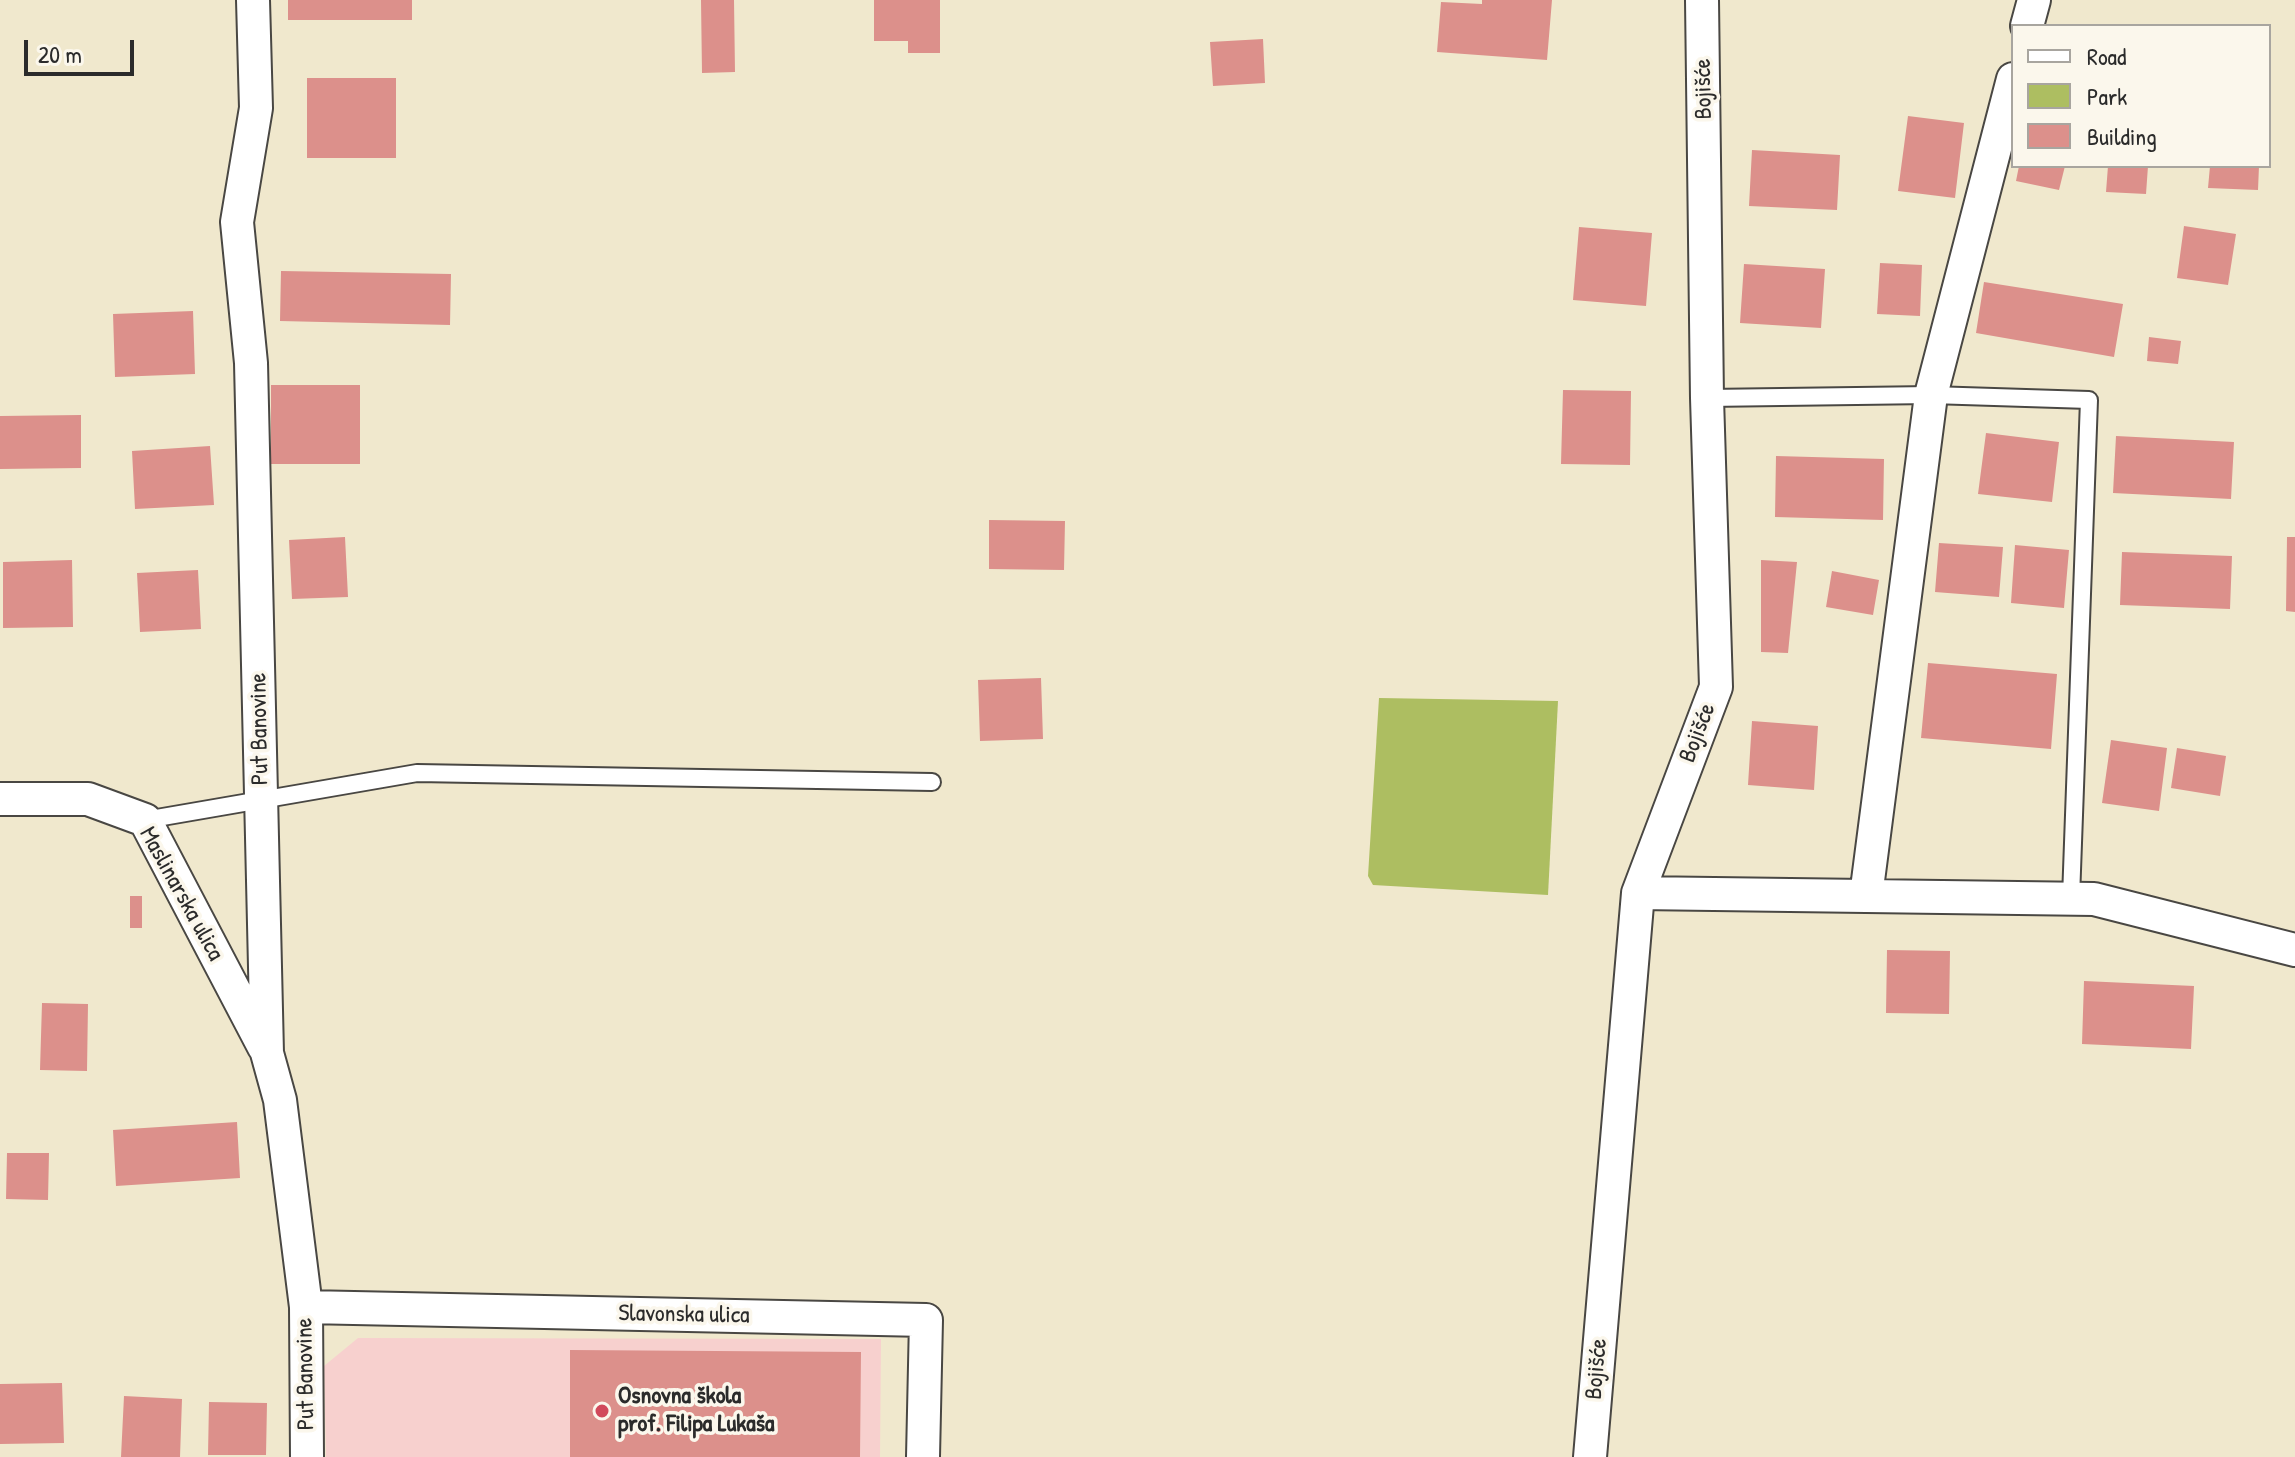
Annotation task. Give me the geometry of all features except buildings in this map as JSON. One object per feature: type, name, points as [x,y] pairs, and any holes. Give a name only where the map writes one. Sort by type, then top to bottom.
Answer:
[{"type":"street","name":"Put Banovine","points":[[253,0],[256,108],[237,222],[251,363],[267,1053],[280,1100],[306,1307],[307,1457]]},
{"type":"street","name":"Bojišće","points":[[1590,1457],[1638,893],[1716,687],[1707,398],[1702,0]]},
{"type":"street","points":[[2028,24],[2034,0]]},
{"type":"street","points":[[1866,896],[1931,395],[2011,87]]},
{"type":"street","name":"Maslinarska ulica","points":[[0,799],[88,799],[145,820],[267,1053]]},
{"type":"street","points":[[1638,893],[2094,899],[2295,950]]},
{"type":"street","name":"Slavonska ulica","points":[[306,1307],[926,1320],[923,1457]]},
{"type":"lane","points":[[1707,398],[1931,395],[2089,400],[2071,898]]},
{"type":"lane","points":[[145,820],[417,773],[932,782]]},
{"type":"shaded area","name":"Osnovna škola prof. Filipa Lukaša","points":[[358,1338],[881,1339],[880,1457],[326,1457],[324,1366]]},
{"type":"green space","points":[[1379,698],[1558,701],[1548,895],[1373,885],[1368,876]]},
{"type":"place","name":"Osnovna škola prof. Filipa Lukaša","points":[[602,1411]]}]
